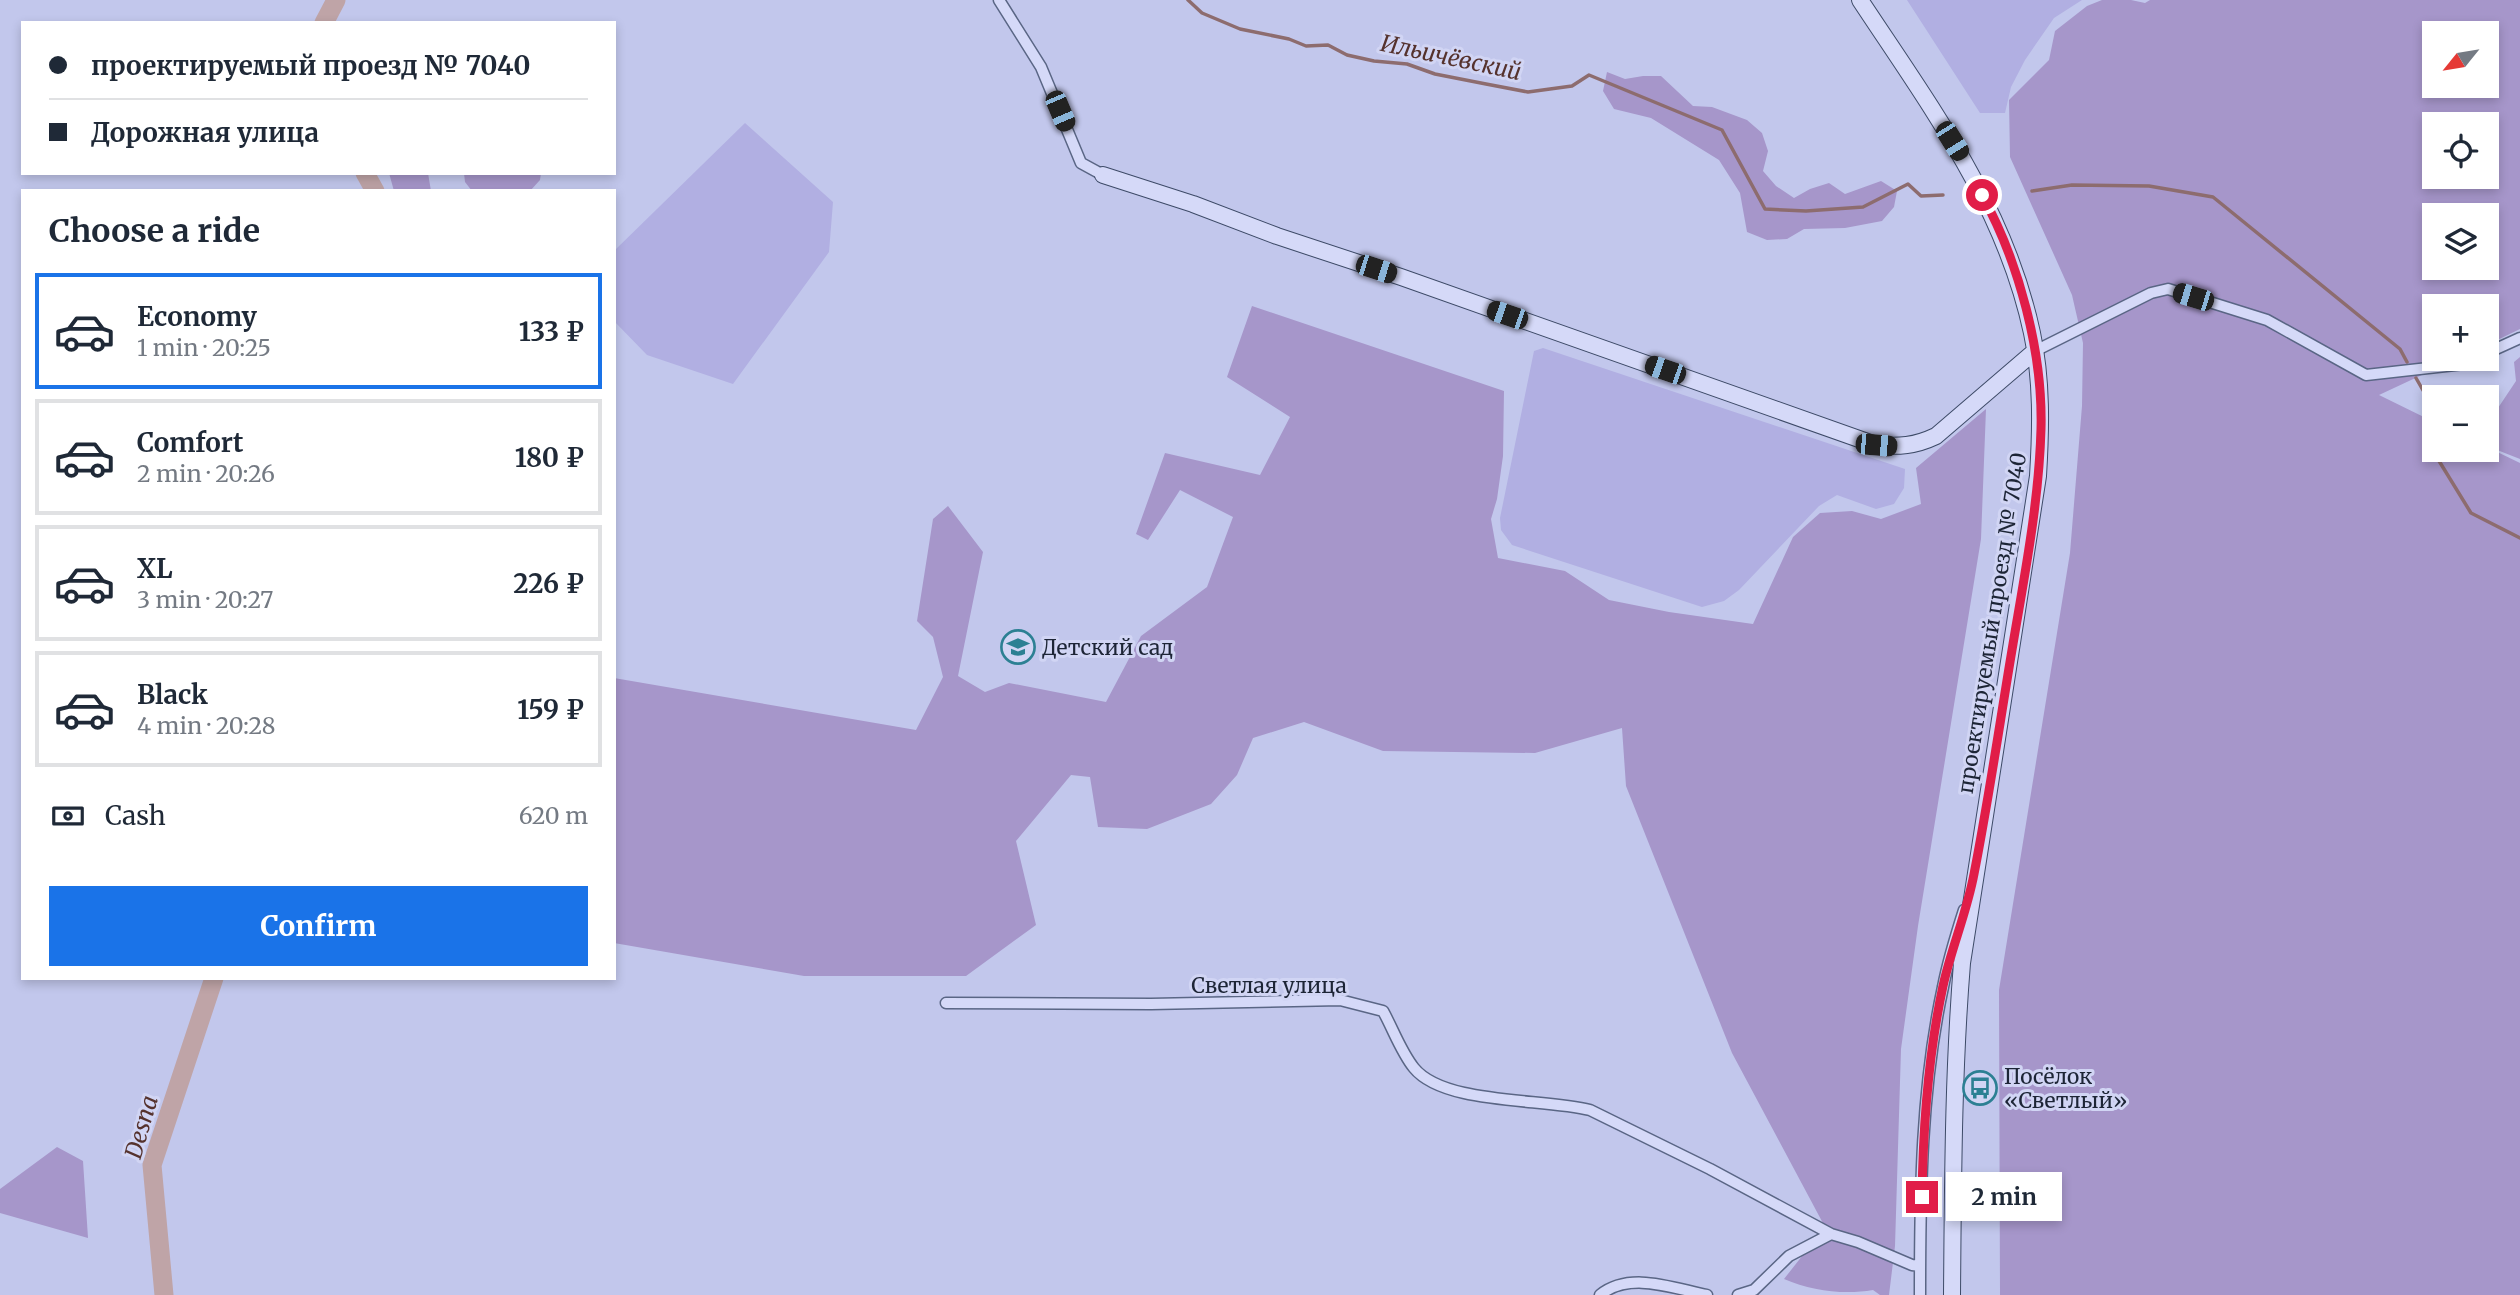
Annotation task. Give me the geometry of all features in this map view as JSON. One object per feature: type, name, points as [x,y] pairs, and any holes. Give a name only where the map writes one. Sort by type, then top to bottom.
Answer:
[{"type":"main road","name":"проектируемый проезд № 7040","points":[[1860,0],[1956,149],[1992,212],[2013,267],[2035,351],[2041,426],[2038,476],[2025,570],[1962,963],[1955,1044],[1952,1134],[1952,1295]]},
{"type":"main road","points":[[1103,174],[1876,445],[1902,447],[1920,444],[1936,436],[2035,351]]},
{"type":"street","points":[[999,0],[1041,67],[1080,163],[1103,174]]},
{"type":"street","points":[[2035,351],[2151,293],[2168,289],[2267,320],[2366,375],[2422,369]]},
{"type":"street","points":[[2499,348],[2520,338]]},
{"type":"street","points":[[1920,1295],[1927,1091],[1942,988],[1974,877]]},
{"type":"street","name":"Светлая улица","points":[[946,1003],[1151,1004],[1340,1000],[1383,1010],[1414,1068],[1438,1087],[1476,1095],[1572,1105],[1590,1110],[1710,1169],[1814,1226],[1920,1266]]},
{"type":"street","points":[[1738,1295],[1754,1290],[1789,1256],[1831,1234]]},
{"type":"street","points":[[1600,1295],[1610,1287],[1634,1281],[1707,1295]]},
{"type":"shaded area","points":[[1907,0],[2082,0],[2054,18],[2025,60],[2011,87],[2005,113],[1980,113]]},
{"type":"shaded area","points":[[2102,0],[2145,3],[2150,0],[2520,0],[2520,329],[2499,339],[2499,294],[2422,294],[2422,371],[2430,371],[2379,395],[2422,416],[2422,462],[2499,462],[2499,453],[2520,463],[2520,1295],[2000,1295],[1999,990],[2070,553],[2082,406],[2083,343],[2072,295],[2010,157],[2009,100],[2049,60],[2055,31],[2087,6]]},
{"type":"shaded area","points":[[1607,72],[1625,79],[1661,76],[1693,106],[1712,107],[1747,120],[1762,133],[1768,151],[1763,171],[1776,186],[1794,198],[1829,183],[1845,194],[1881,181],[1897,191],[1894,207],[1882,221],[1845,228],[1804,229],[1787,239],[1767,240],[1747,232],[1740,193],[1719,160],[1651,118],[1614,109],[1603,91]]},
{"type":"shaded area","points":[[745,123],[833,202],[829,252],[733,384],[647,355],[616,323],[616,249]]},
{"type":"shaded area","points":[[390,175],[428,175],[431,189],[393,189]]},
{"type":"shaded area","points":[[464,175],[541,175],[532,189],[470,189],[465,182]]},
{"type":"shaded area","points":[[1252,306],[1504,391],[1503,456],[1497,499],[1491,519],[1498,558],[1565,571],[1609,600],[1753,624],[1793,537],[1820,513],[1852,511],[1881,519],[1921,504],[1916,468],[1986,409],[1981,539],[1918,926],[1901,1049],[1895,1246],[1889,1295],[1880,1295],[1873,1290],[1828,1291],[1784,1279],[1825,1227],[1732,1053],[1626,786],[1622,728],[1535,753],[1383,751],[1304,722],[1253,738],[1237,775],[1211,804],[1147,829],[1098,827],[1090,777],[1071,775],[1016,841],[1036,925],[966,976],[804,976],[616,943],[616,678],[916,730],[943,677],[933,637],[917,621],[933,519],[948,506],[983,552],[958,676],[985,692],[1009,683],[1106,702],[1141,636],[1207,587],[1233,517],[1180,490],[1148,540],[1136,534],[1165,453],[1260,475],[1290,417],[1227,377]]},
{"type":"shaded area","points":[[1543,348],[1905,469],[1904,488],[1894,504],[1876,509],[1837,495],[1819,506],[1739,590],[1724,601],[1702,607],[1512,545],[1501,530],[1500,518],[1534,351]]},
{"type":"shaded area","points":[[2520,357],[2520,459],[2499,451],[2499,406],[2516,381],[2514,362]]},
{"type":"shaded area","points":[[57,1147],[83,1161],[88,1238],[0,1213],[0,1189]]},
{"type":"waterway","name":"Desna","points":[[325,21],[336,0]]},
{"type":"waterway","name":"Ильичёвский","points":[[1188,0],[1202,13],[1240,29],[1289,39],[1306,46],[1328,45],[1347,55],[1407,64],[1435,74],[1528,92],[1572,86],[1589,75],[1722,130],[1765,209],[1806,211],[1863,207],[1908,184],[1921,196],[1943,195]]},
{"type":"waterway","name":"Desna","points":[[366,175],[374,189]]},
{"type":"waterway","points":[[2032,191],[2072,185],[2149,186],[2213,197],[2400,349],[2407,362]]},
{"type":"waterway","points":[[2416,378],[2422,388]]},
{"type":"waterway","points":[[2440,462],[2471,513],[2520,538]]},
{"type":"waterway","name":"Desna","points":[[164,1295],[152,1165],[213,980]]},
{"type":"place","name":"Детский сад","points":[[1018,647]]},
{"type":"place","name":"Посёлок «Светлый»","points":[[1980,1088]]},
{"type":"route","points":[[1922,1197],[1927,1091],[1942,988],[1974,877],[2025,570],[2038,476],[2041,426],[2039,382],[2032,333],[2013,267],[1992,212],[1982,195]]}]
